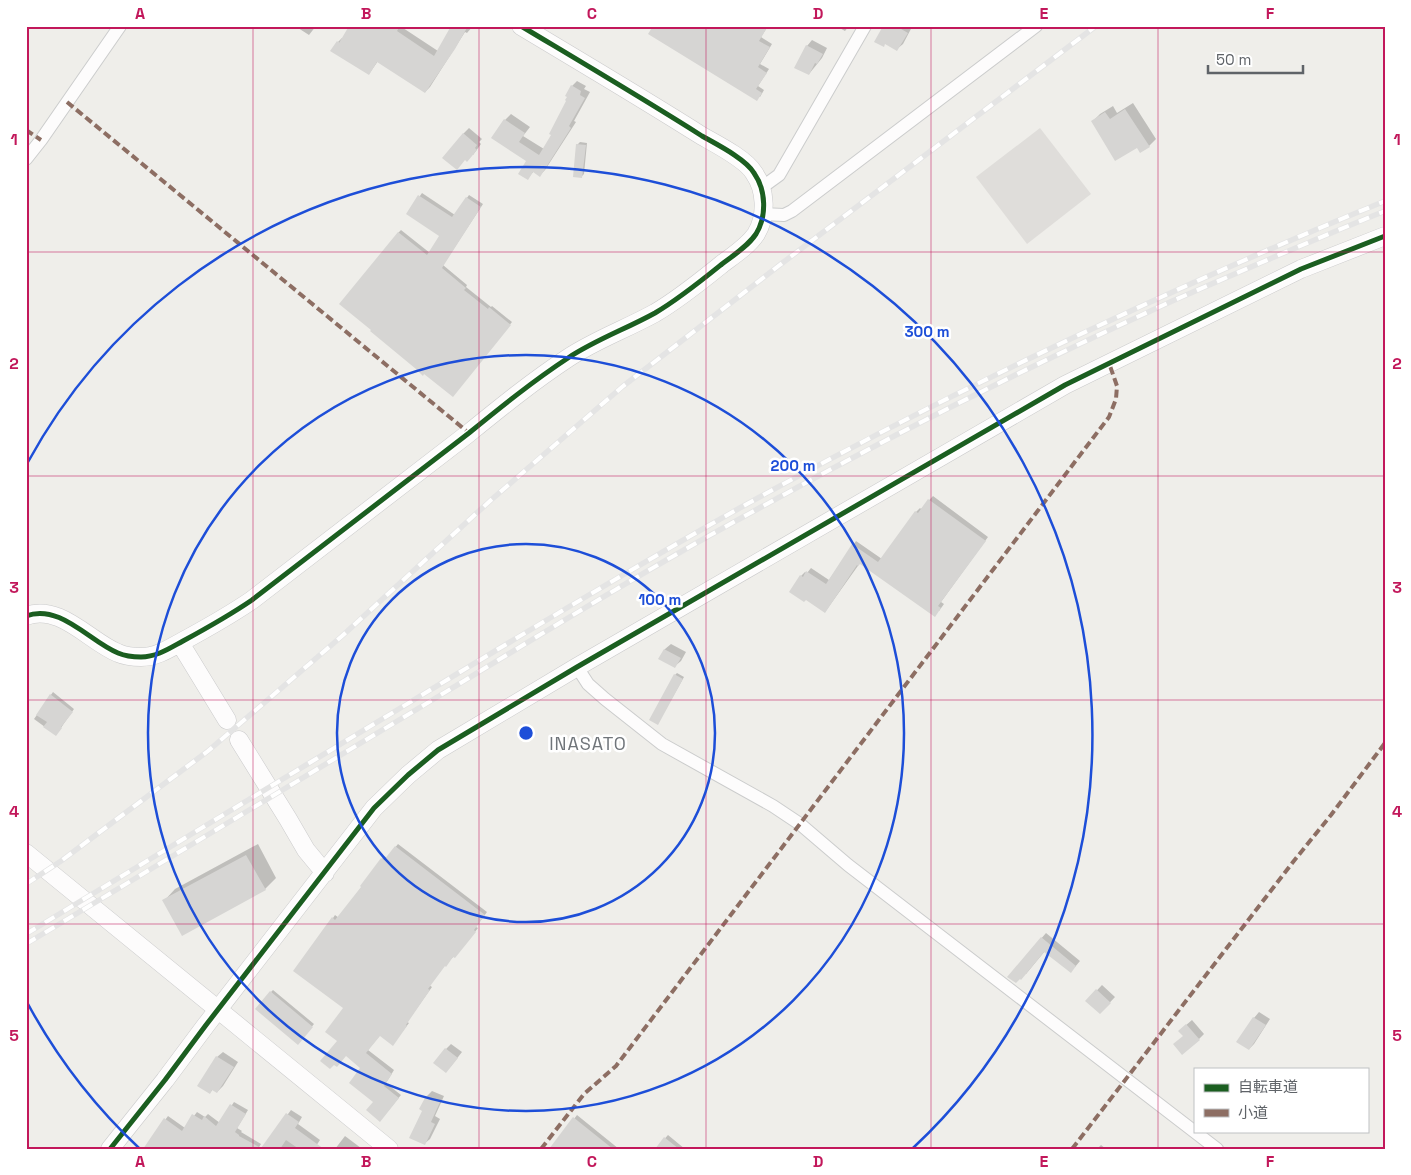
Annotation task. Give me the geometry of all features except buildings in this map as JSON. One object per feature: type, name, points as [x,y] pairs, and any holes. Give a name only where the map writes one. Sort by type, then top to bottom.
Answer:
[{"type":"street","points":[[26,159],[120,26]]},
{"type":"street","points":[[26,616],[33,613],[56,616],[69,622],[119,654],[142,657],[158,654],[180,643],[216,624],[252,600],[502,406],[568,358],[600,339],[656,313],[673,302],[744,247],[756,234],[761,223],[764,201],[754,172],[740,159],[521,26]]},
{"type":"street","points":[[761,188],[778,175],[865,26]]},
{"type":"street","points":[[762,214],[784,215],[792,211],[1036,26]]},
{"type":"street","points":[[110,1149],[374,808],[438,750],[577,667],[1065,385],[1301,269],[1385,236]]},
{"type":"street","points":[[180,643],[227,720]]},
{"type":"street","points":[[577,667],[588,684],[662,744],[773,806],[800,824],[864,876],[1194,1131]]},
{"type":"street","points":[[239,740],[306,850],[325,873]]},
{"type":"street","points":[[26,853],[389,1149]]},
{"type":"street","points":[[1195,1132],[1217,1149]]},
{"type":"shaded area","points":[[1040,128],[1091,194],[1027,244],[976,177]]},
{"type":"railway","points":[[26,884],[61,861],[208,751],[342,636],[491,500],[622,387],[781,264],[1096,26]]},
{"type":"railway","points":[[26,934],[579,601],[747,504],[903,421],[1062,343],[1222,270],[1385,201]]},
{"type":"railway","points":[[26,944],[595,602],[805,483],[960,402],[1117,326],[1250,267],[1385,211]]},
{"type":"marked path","points":[[67,102],[469,433]]},
{"type":"marked path","points":[[26,130],[41,140]]},
{"type":"marked path","points":[[541,1149],[584,1094],[616,1066],[1109,417],[1116,399],[1117,386],[1109,363]]},
{"type":"marked path","points":[[1072,1149],[1385,743]]},
{"type":"cycle path","points":[[26,616],[39,613],[63,619],[107,648],[127,656],[147,657],[168,649],[252,600],[517,394],[555,367],[589,346],[664,308],[736,254],[753,238],[760,227],[764,203],[758,180],[744,162],[521,26]]},
{"type":"cycle path","points":[[110,1149],[374,808],[408,775],[438,750],[577,667],[1065,385],[1301,269],[1385,236]]},
{"type":"district","name":"INASATO","points":[[588,743]]}]
